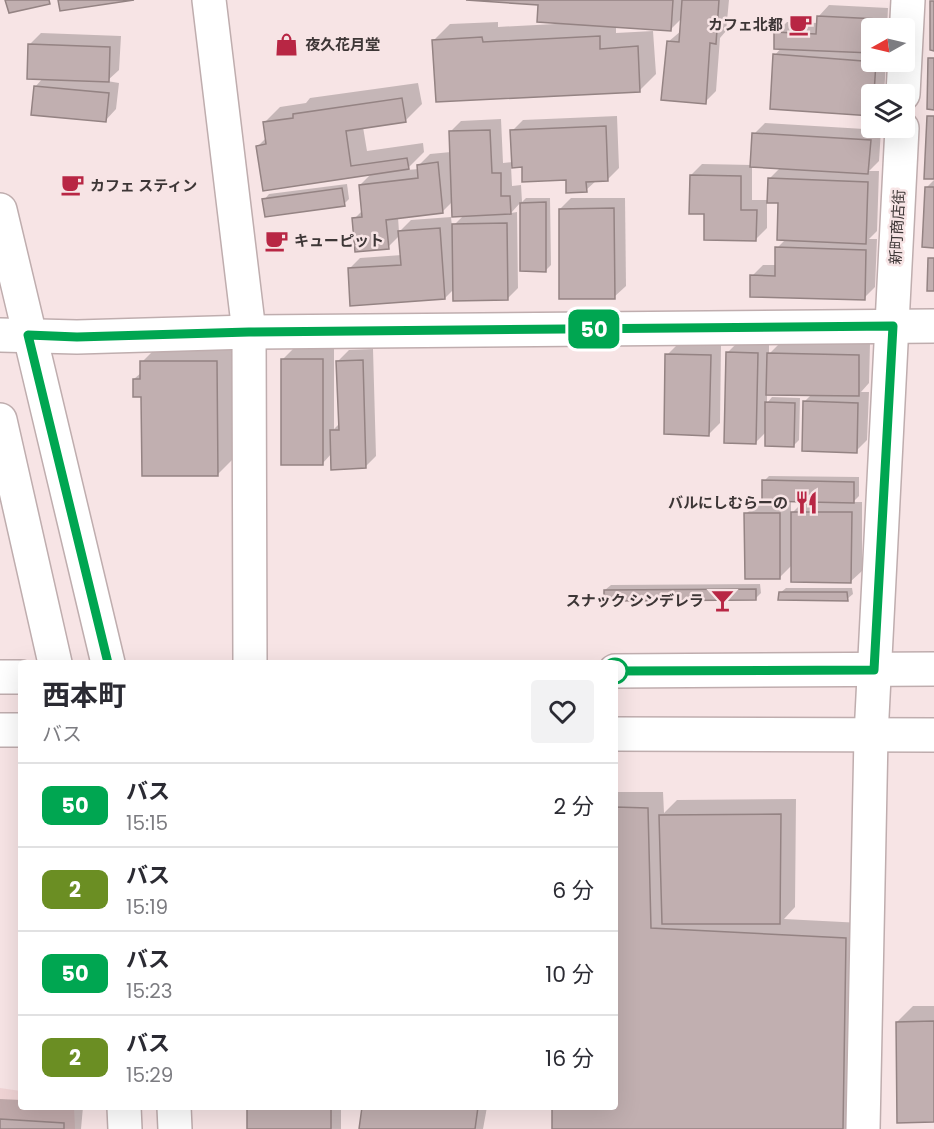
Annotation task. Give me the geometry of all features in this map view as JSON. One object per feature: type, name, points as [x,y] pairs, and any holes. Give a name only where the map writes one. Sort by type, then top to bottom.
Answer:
[{"type":"street","points":[[209,0],[249,332],[250,660]]},
{"type":"street","points":[[904,84],[908,0]]},
{"type":"street","name":"新町商店街","points":[[863,1129],[871,736],[902,138]]},
{"type":"street","points":[[0,210],[14,335],[107,660]]},
{"type":"street","points":[[14,335],[77,337],[249,332],[934,326]]},
{"type":"street","points":[[0,420],[54,660]]},
{"type":"street","points":[[618,671],[934,669]]},
{"type":"street","points":[[0,677],[18,677]]},
{"type":"street","points":[[0,730],[18,730]]},
{"type":"street","points":[[618,734],[934,735]]},
{"type":"street","points":[[124,1110],[125,1129]]},
{"type":"street","points":[[174,1110],[175,1129]]},
{"type":"shaded area","points":[[0,1088],[18,1091],[18,1110],[74,1110],[75,1129],[0,1129]]},
{"type":"building","points":[[5,0],[49,0],[50,4],[9,13]]},
{"type":"building","points":[[58,0],[134,0],[60,11]]},
{"type":"building","points":[[466,0],[673,0],[671,31],[537,22],[538,5]]},
{"type":"building","points":[[682,0],[719,0],[716,44],[710,43],[706,104],[661,100],[667,41],[679,42]]},
{"type":"building","points":[[930,1],[934,1],[934,51],[930,50]]},
{"type":"building","points":[[817,16],[861,18],[861,53],[774,49],[774,32],[816,34]]},
{"type":"building","points":[[600,36],[600,49],[638,46],[640,92],[436,102],[432,40],[482,37],[483,42]]},
{"type":"building","points":[[28,44],[110,47],[109,82],[27,79]]},
{"type":"building","points":[[773,54],[861,61],[861,72],[875,72],[875,84],[861,84],[861,115],[770,109]]},
{"type":"building","points":[[928,58],[934,58],[934,110],[927,109]]},
{"type":"building","points":[[34,86],[109,93],[106,122],[31,115]]},
{"type":"building","points":[[402,98],[406,122],[346,131],[351,166],[407,158],[409,169],[263,191],[256,146],[266,144],[263,122],[293,118],[293,114]]},
{"type":"building","points":[[927,116],[934,116],[934,179],[924,179]]},
{"type":"building","points":[[606,126],[608,181],[586,182],[587,192],[566,193],[566,180],[522,182],[522,167],[512,168],[510,130]]},
{"type":"building","points":[[490,130],[492,173],[501,173],[501,196],[510,196],[511,214],[452,217],[449,131]]},
{"type":"building","points":[[752,133],[871,140],[868,174],[750,167]]},
{"type":"building","points":[[438,162],[443,213],[386,220],[389,249],[355,252],[352,218],[362,217],[359,185],[418,178],[417,165]]},
{"type":"building","points":[[690,175],[741,176],[741,210],[757,210],[756,241],[704,240],[704,214],[689,214]]},
{"type":"building","points":[[768,178],[868,182],[866,244],[777,240],[778,203],[767,203]]},
{"type":"building","points":[[925,187],[934,187],[934,248],[922,247]]},
{"type":"building","points":[[342,188],[345,206],[265,217],[262,199]]},
{"type":"building","points":[[546,202],[546,272],[520,271],[520,203]]},
{"type":"building","points":[[614,208],[615,299],[559,299],[559,209]]},
{"type":"building","points":[[507,223],[508,300],[453,301],[452,224]]},
{"type":"building","points":[[440,228],[445,299],[350,306],[348,268],[401,265],[398,231]]},
{"type":"building","points":[[775,247],[866,250],[865,300],[750,297],[750,275],[775,276]]},
{"type":"building","points":[[928,258],[934,258],[934,291],[927,291]]},
{"type":"building","points":[[726,352],[758,353],[756,444],[724,443]]},
{"type":"building","points":[[767,353],[859,355],[859,396],[766,395]]},
{"type":"building","points":[[665,354],[711,355],[709,436],[664,434]]},
{"type":"building","points":[[281,359],[323,359],[323,465],[281,465]]},
{"type":"building","points":[[363,360],[366,468],[331,470],[330,430],[339,430],[336,361]]},
{"type":"building","points":[[140,361],[217,361],[218,476],[142,476],[141,397],[133,397],[133,379],[140,379]]},
{"type":"building","points":[[803,401],[858,403],[857,453],[802,451]]},
{"type":"building","points":[[765,402],[795,403],[794,447],[765,446]]},
{"type":"building","points":[[762,480],[854,482],[854,503],[762,501]]},
{"type":"building","points":[[791,512],[852,512],[851,583],[791,582]]},
{"type":"building","points":[[744,513],[780,513],[780,579],[745,579]]},
{"type":"building","points":[[756,589],[756,600],[604,601],[604,590]]},
{"type":"building","points":[[779,592],[847,592],[848,601],[778,600]]},
{"type":"building","points":[[618,807],[648,808],[651,928],[846,938],[843,1129],[552,1129],[552,1110],[618,1110]]},
{"type":"building","points":[[781,814],[780,924],[662,924],[659,815]]},
{"type":"building","points":[[934,1021],[934,1122],[897,1123],[896,1022]]},
{"type":"building","points":[[247,1110],[331,1110],[331,1129],[247,1129]]},
{"type":"building","points":[[362,1110],[478,1110],[475,1129],[359,1129]]},
{"type":"building","points":[[0,1119],[64,1123],[64,1129],[0,1129]]},
{"type":"bus line","name":"50","points":[[107,660],[28,335],[77,337],[249,332],[893,326],[874,670],[618,671]]},
{"type":"place","name":"カフェ北都","points":[[801,24]]},
{"type":"place","name":"夜久花月堂","points":[[287,44]]},
{"type":"place","name":"カフェ スティン","points":[[72,185]]},
{"type":"place","name":"キューピット","points":[[276,240]]},
{"type":"place","name":"バルにしむらーの","points":[[806,502]]},
{"type":"place","name":"スナック シンデレラ","points":[[722,600]]}]
